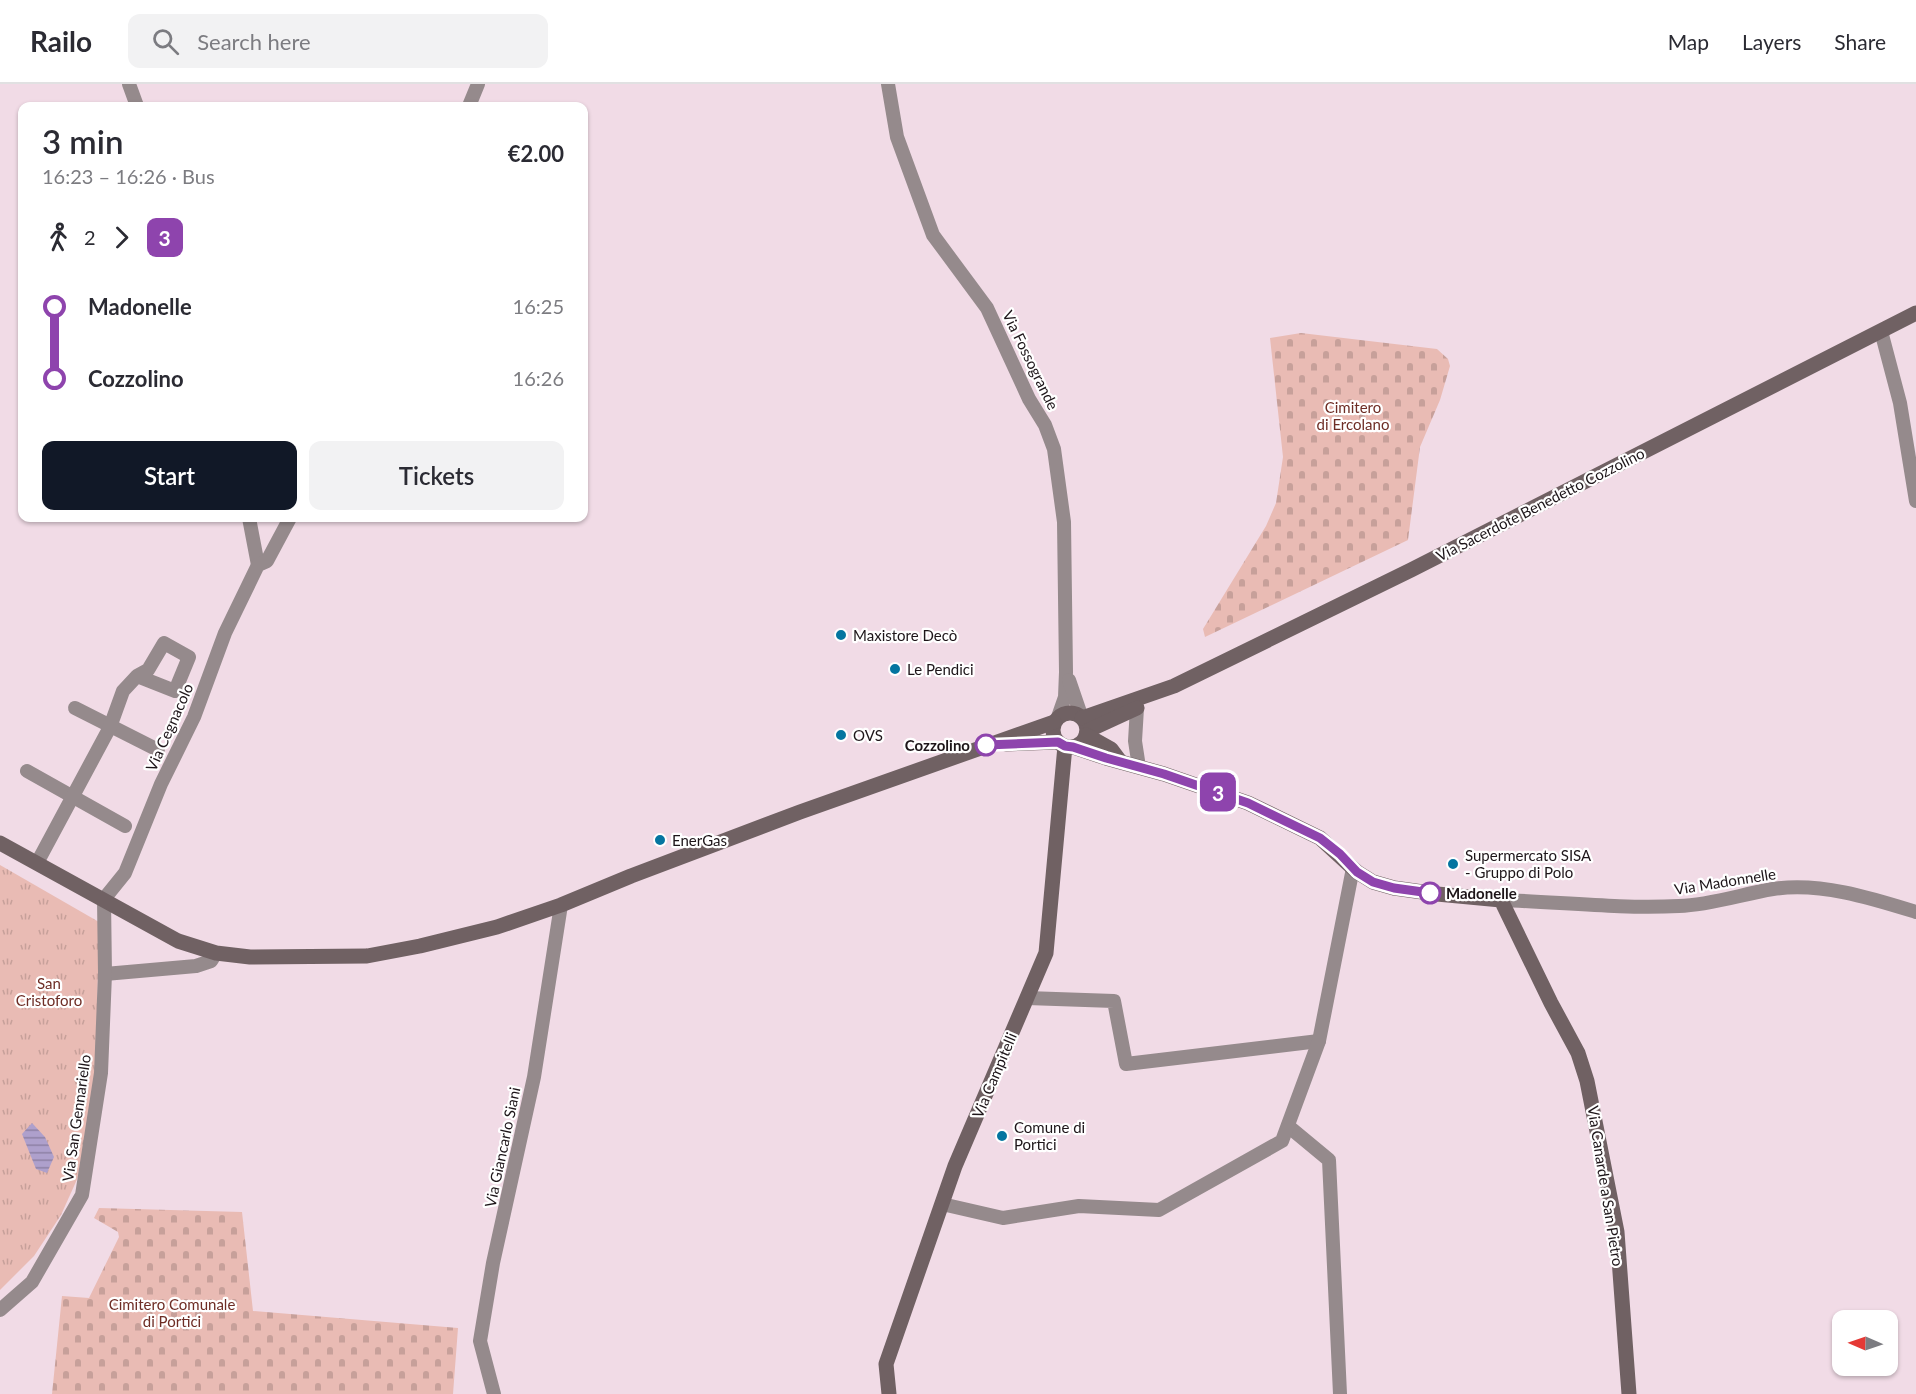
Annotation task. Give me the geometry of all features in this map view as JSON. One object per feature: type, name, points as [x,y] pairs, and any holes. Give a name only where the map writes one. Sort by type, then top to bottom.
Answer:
[{"type":"street","points":[[129,84],[135,102]]},
{"type":"street","points":[[471,102],[478,84]]},
{"type":"street","name":"Via Fossogrande","points":[[888,84],[897,137],[933,235],[987,308],[1029,399],[1045,425],[1054,449],[1064,522],[1066,672]]},
{"type":"street","name":"Via Sacerdote Benedetto Cozzolino","points":[[990,744],[1079,744],[1085,728],[1421,564],[1916,313]]},
{"type":"street","points":[[1881,331],[1900,403],[1916,501]]},
{"type":"street","points":[[250,522],[258,566]]},
{"type":"street","name":"Via Cegnacolo","points":[[104,899],[124,873],[161,784],[194,717],[225,633],[258,566],[267,561],[288,522]]},
{"type":"street","points":[[1066,672],[1065,697],[1053,733],[1065,745],[1248,803],[1320,838],[1353,868],[1373,882],[1394,888],[1501,900]]},
{"type":"street","points":[[1066,672],[1085,728],[1120,761]]},
{"type":"street","points":[[37,863],[110,727],[123,691],[137,676]]},
{"type":"street","name":"Via Sacerdote Benedetto Cozzolino","points":[[1085,728],[1137,708],[1161,691]]},
{"type":"street","points":[[75,708],[158,750]]},
{"type":"street","points":[[1137,708],[1135,741],[1139,767]]},
{"type":"street","name":"Via Sacerdote Benedetto Cozzolino","points":[[0,843],[178,941],[216,953],[250,957],[367,956],[497,927],[561,905],[800,812],[1056,720],[1063,714],[1073,713],[1085,728]]},
{"type":"street","name":"Via Campitelli","points":[[889,1394],[885,1364],[955,1166],[1046,953],[1065,745]]},
{"type":"street","points":[[27,771],[125,826]]},
{"type":"street","points":[[942,1204],[1003,1218],[1079,1206],[1159,1210],[1282,1142],[1319,1041],[1353,868]]},
{"type":"street","name":"Via Madonnelle","points":[[1501,900],[1657,907],[1689,906],[1774,889],[1806,887],[1837,891],[1916,912]]},
{"type":"street","name":"Via San Gennariello","points":[[0,1310],[32,1282],[82,1195],[101,1073],[105,974],[104,899]]},
{"type":"street","name":"Via Canarde a San Pietro","points":[[1501,900],[1578,1053],[1592,1101],[1617,1232],[1629,1394]]},
{"type":"street","name":"Via Giancarlo Siani","points":[[495,1394],[480,1341],[493,1263],[534,1077],[561,905]]},
{"type":"street","points":[[105,974],[196,966],[211,961],[216,953]]},
{"type":"street","points":[[1027,998],[1114,1001],[1126,1064],[1319,1041]]},
{"type":"street","points":[[1288,1126],[1329,1160],[1340,1394]]},
{"type":"green space","name":"Cimitero di Ercolano","points":[[1301,333],[1437,349],[1448,359],[1450,366],[1440,400],[1420,447],[1408,540],[1205,637],[1203,629],[1266,526],[1276,503],[1283,457],[1270,338]]},
{"type":"green space","name":"San Cristoforo","points":[[0,865],[99,922],[96,1070],[79,1175],[61,1215],[34,1256],[0,1290]]},
{"type":"green space","name":"Cimitero Comunale di Portici","points":[[99,1208],[242,1212],[253,1311],[458,1328],[453,1394],[52,1394],[62,1296],[89,1298],[119,1237],[118,1232],[94,1218]]},
{"type":"shaded area","points":[[32,1123],[45,1137],[54,1157],[47,1173],[36,1169],[22,1134]]},
{"type":"bus line","name":"3","points":[[986,745],[1058,742],[1061,745],[1164,774],[1248,803],[1320,838],[1357,872],[1373,882],[1394,888],[1430,893]]},
{"type":"place","name":"Maxistore Decò","points":[[841,635]]},
{"type":"place","name":"Le Pendici","points":[[895,669]]},
{"type":"place","name":"OVS","points":[[841,735]]},
{"type":"place","name":"Cozzolino","points":[[986,745]]},
{"type":"place","name":"EnerGas","points":[[660,840]]},
{"type":"place","name":"Supermercato SISA - Gruppo di Polo","points":[[1453,864]]},
{"type":"place","name":"Madonelle","points":[[1430,893]]},
{"type":"place","name":"Comune di Portici","points":[[1002,1136]]}]
